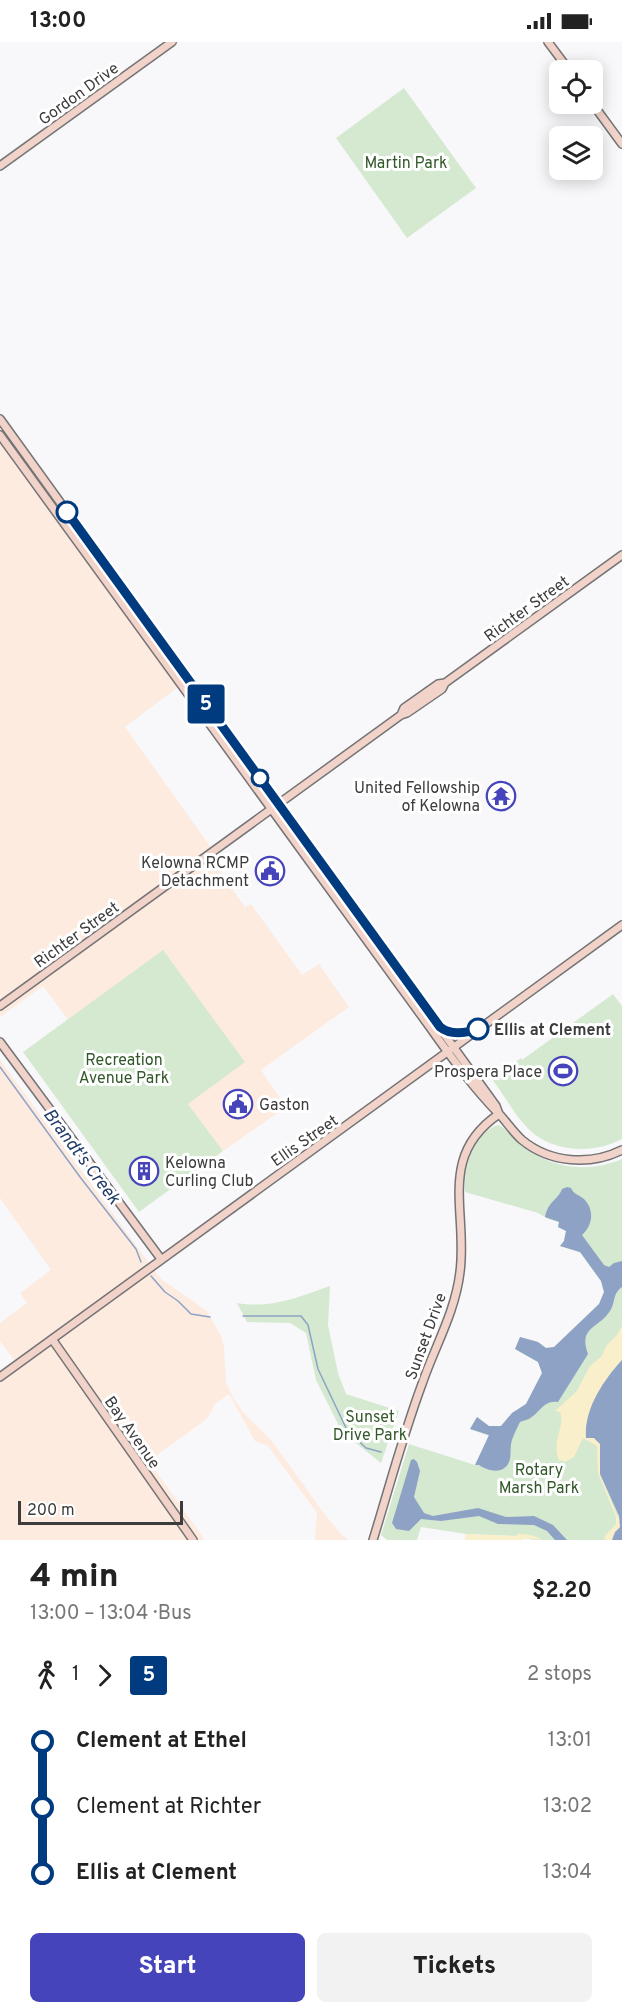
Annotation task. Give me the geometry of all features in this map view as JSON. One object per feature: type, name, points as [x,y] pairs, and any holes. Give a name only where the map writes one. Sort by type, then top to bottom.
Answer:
[{"type":"main road","name":"Gordon Drive","points":[[0,166],[172,42]]},
{"type":"main road","points":[[548,42],[562,60]]},
{"type":"main road","points":[[601,114],[621,139]]},
{"type":"main road","points":[[0,419],[440,1027],[450,1049]]},
{"type":"main road","points":[[0,435],[272,810],[450,1049],[496,1106],[499,1114],[521,1138],[549,1155],[570,1160],[587,1160],[622,1150]]},
{"type":"main road","name":"Richter Street","points":[[0,1006],[401,715],[442,689],[445,683],[622,555]]},
{"type":"main road","name":"Ellis Street","points":[[0,1377],[622,925]]},
{"type":"main road","points":[[440,1027],[445,1031],[456,1033],[478,1029]]},
{"type":"main road","points":[[0,1042],[161,1259]]},
{"type":"main road","name":"Sunset Drive","points":[[373,1540],[421,1385],[445,1330],[456,1292],[462,1243],[459,1186],[462,1161],[472,1139],[499,1114]]},
{"type":"main road","name":"Bay Avenue","points":[[51,1339],[193,1540]]},
{"type":"shaded area","points":[[0,425],[185,682],[125,727],[217,856],[218,869],[245,907],[251,904],[302,975],[319,964],[349,1007],[261,1070],[286,1107],[223,1151],[188,1104],[244,1062],[163,951],[68,1020],[43,986],[0,1017]]},
{"type":"shaded area","points":[[0,1060],[161,1279],[207,1311],[221,1336],[224,1347],[226,1383],[234,1399],[243,1412],[272,1441],[323,1512],[349,1540],[315,1540],[317,1513],[268,1446],[255,1441],[229,1394],[215,1404],[208,1418],[149,1461],[205,1540],[0,1540],[0,1377],[17,1364],[0,1341],[0,1323],[27,1303],[20,1293],[51,1270],[0,1198]]},
{"type":"green space","name":"Martin Park","points":[[404,88],[476,188],[407,238],[336,138]]},
{"type":"green space","name":"Recreation Avenue Park","points":[[163,950],[245,1062],[188,1104],[223,1151],[139,1212],[23,1052]]},
{"type":"green space","name":"Prospera Place","points":[[613,994],[622,1006],[622,1139],[612,1144],[589,1149],[555,1145],[534,1134],[522,1122],[492,1079]]},
{"type":"green space","name":"Rotary Marsh Park","points":[[498,1125],[531,1152],[555,1163],[582,1167],[608,1164],[622,1159],[622,1360],[615,1368],[598,1440],[619,1516],[612,1540],[534,1540],[516,1536],[466,1534],[421,1527],[417,1540],[387,1540],[381,1535],[409,1444],[475,1465],[489,1436],[470,1429],[477,1417],[489,1426],[501,1426],[512,1413],[526,1404],[542,1373],[538,1362],[515,1349],[520,1337],[538,1342],[546,1348],[554,1347],[599,1304],[604,1292],[601,1281],[581,1253],[560,1246],[564,1241],[566,1231],[558,1227],[559,1222],[538,1213],[465,1192],[466,1173],[471,1152],[482,1135]]},
{"type":"green space","name":"Sunset Drive Park","points":[[330,1286],[328,1325],[338,1373],[346,1394],[399,1411],[381,1463],[342,1432],[316,1380],[306,1333],[290,1323],[247,1322],[237,1303],[273,1303]]},
{"type":"sand","points":[[622,1326],[622,1360],[593,1403],[586,1427],[586,1438],[594,1438],[600,1444],[600,1474],[620,1522],[620,1527],[612,1540],[606,1540],[604,1537],[616,1524],[616,1517],[598,1473],[597,1446],[583,1438],[574,1457],[565,1462],[559,1460],[557,1440],[561,1417],[560,1412],[555,1411],[576,1392],[590,1366],[602,1356],[606,1346]]},
{"type":"sand","points":[[466,1534],[516,1536],[525,1534],[542,1540],[526,1538],[522,1540],[465,1540]]},
{"type":"water","points":[[567,1187],[588,1204],[591,1218],[582,1235],[604,1265],[609,1267],[622,1261],[622,1287],[617,1292],[610,1311],[587,1333],[588,1354],[558,1402],[545,1405],[529,1419],[520,1422],[512,1440],[508,1464],[497,1471],[488,1469],[475,1465],[489,1435],[470,1429],[477,1417],[489,1426],[501,1426],[512,1413],[526,1404],[542,1373],[538,1362],[515,1349],[520,1337],[538,1342],[546,1348],[554,1347],[599,1304],[604,1292],[601,1281],[580,1252],[560,1246],[564,1241],[566,1231],[558,1227],[559,1222],[545,1217],[562,1189]]},
{"type":"water","points":[[622,1360],[622,1540],[612,1540],[620,1527],[619,1516],[600,1474],[600,1444],[594,1438],[586,1438],[586,1427],[596,1396]]},
{"type":"water","points":[[414,1459],[420,1471],[414,1497],[424,1513],[433,1516],[478,1508],[506,1517],[534,1516],[553,1525],[567,1540],[555,1540],[547,1531],[534,1525],[498,1524],[479,1516],[441,1521],[421,1519],[409,1531],[396,1529],[392,1523],[411,1460]]},
{"type":"waterway","name":"Brandt's Creek","points":[[0,1067],[136,1249],[141,1262]]},
{"type":"waterway","name":"Brandt's Creek","points":[[151,1276],[165,1292],[191,1314],[210,1317]]},
{"type":"waterway","name":"Brandt's Creek","points":[[243,1316],[301,1316],[308,1325],[318,1369],[347,1430],[366,1448],[381,1452]]},
{"type":"bus line","name":"5","points":[[67,512],[440,1027],[445,1031],[456,1033],[478,1029]]},
{"type":"place","name":"United Fellowship of Kelowna","points":[[501,796]]},
{"type":"place","name":"Kelowna RCMP Detachment","points":[[270,871]]},
{"type":"place","name":"Ellis at Clement","points":[[478,1029]]},
{"type":"place","name":"Prospera Place","points":[[563,1071]]},
{"type":"place","name":"Gaston","points":[[238,1104]]},
{"type":"place","name":"Kelowna Curling Club","points":[[144,1171]]}]
